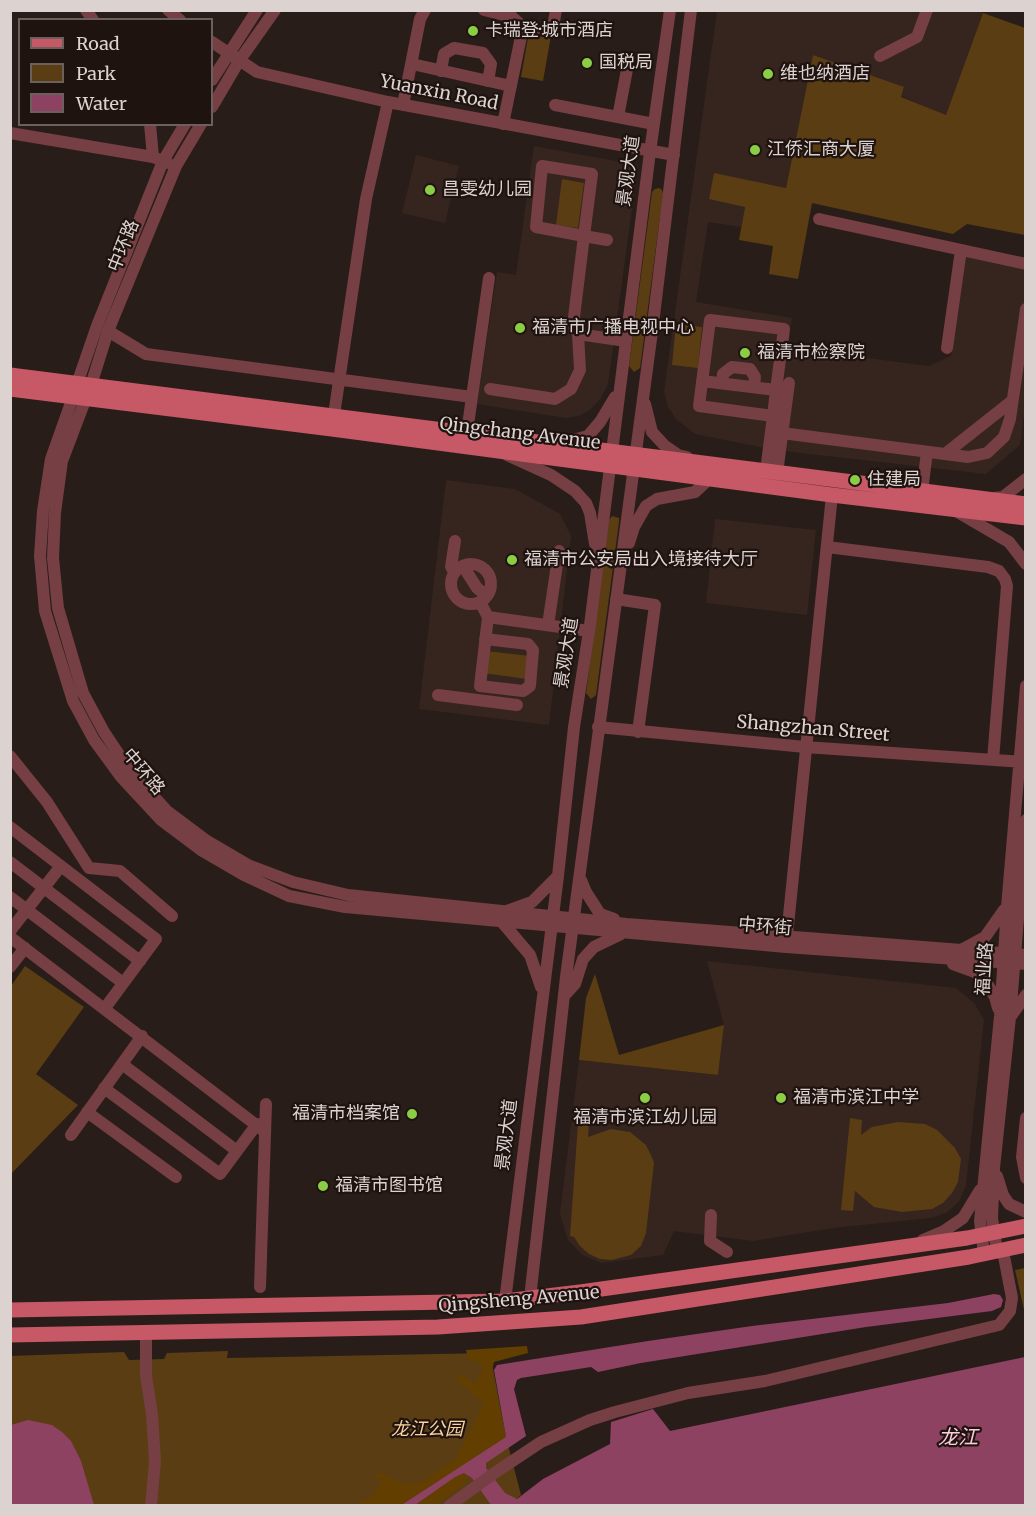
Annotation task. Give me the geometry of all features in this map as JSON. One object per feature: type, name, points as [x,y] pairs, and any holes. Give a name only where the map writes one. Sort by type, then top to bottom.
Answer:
[{"type":"main road","name":"Qingchang Avenue","points":[[10,375],[82,391],[498,451],[611,459],[711,471],[832,495],[1026,518]]},
{"type":"main road","name":"Qingchang Avenue","points":[[10,389],[82,391],[334,415],[538,443],[611,459]]},
{"type":"main road","name":"Qingchang Avenue","points":[[711,471],[772,468],[1026,504]]},
{"type":"main road","name":"Qingsheng Avenue","points":[[10,1310],[530,1298],[907,1246],[1026,1226]]},
{"type":"main road","name":"Qingsheng Avenue","points":[[10,1335],[438,1327],[581,1317],[995,1252],[1026,1245]]},
{"type":"street","points":[[213,78],[257,10]]},
{"type":"street","points":[[213,105],[239,61],[275,10]]},
{"type":"street","points":[[403,105],[420,19],[425,10]]},
{"type":"street","points":[[484,10],[512,17],[523,27],[547,32],[553,27],[556,10]]},
{"type":"street","name":"景观大道","points":[[505,1300],[558,876],[574,728],[589,631],[670,10]]},
{"type":"street","points":[[530,1298],[566,977],[691,10]]},
{"type":"street","points":[[880,56],[917,37],[927,10]]},
{"type":"street","points":[[503,124],[523,27]]},
{"type":"street","name":"Yuanxin Road","points":[[213,43],[257,72],[403,105],[674,155]]},
{"type":"street","points":[[441,71],[444,54],[454,48],[483,53],[491,64],[488,81]]},
{"type":"street","points":[[618,117],[629,58]]},
{"type":"street","points":[[412,64],[511,86]]},
{"type":"street","points":[[334,415],[366,199],[388,102]]},
{"type":"street","points":[[555,105],[654,124]]},
{"type":"street","points":[[150,126],[158,159]]},
{"type":"street","name":"中环路","points":[[82,391],[97,326],[158,159],[183,126]]},
{"type":"street","name":"中环路","points":[[200,126],[176,166],[108,331],[51,459],[40,556],[45,611],[73,701],[94,740],[121,777],[161,820],[201,850],[244,875],[289,896],[345,907],[503,917]]},
{"type":"street","points":[[10,133],[158,159],[176,166]]},
{"type":"street","points":[[490,389],[555,399],[571,389],[580,370],[578,334],[573,325],[584,236],[592,174],[542,166],[536,227],[584,236],[607,240]]},
{"type":"street","points":[[819,219],[1026,264]]},
{"type":"street","points":[[947,348],[961,250]]},
{"type":"street","points":[[467,432],[489,278]]},
{"type":"street","points":[[782,433],[968,457],[987,453],[1004,437],[1017,394],[1026,309]]},
{"type":"street","points":[[772,468],[773,416],[784,329],[710,320],[699,406],[773,416]]},
{"type":"street","points":[[108,331],[146,354],[472,398]]},
{"type":"street","points":[[578,334],[626,341]]},
{"type":"street","points":[[722,383],[723,374],[732,367],[750,369],[755,377],[754,387]]},
{"type":"street","points":[[702,381],[776,390]]},
{"type":"street","points":[[772,468],[782,433],[789,383]]},
{"type":"street","points":[[538,443],[563,443],[588,436],[608,411],[620,388]]},
{"type":"street","points":[[620,567],[634,527],[646,506],[657,499],[695,492],[711,471],[678,455],[665,446],[652,432],[643,392]]},
{"type":"street","points":[[945,454],[1017,394]]},
{"type":"street","points":[[498,451],[551,475],[575,491],[586,503],[593,527],[597,565]]},
{"type":"street","points":[[922,491],[927,452]]},
{"type":"street","points":[[980,498],[1004,497],[1026,479]]},
{"type":"street","points":[[786,942],[832,495]]},
{"type":"street","points":[[955,510],[1009,542],[1026,564]]},
{"type":"street","points":[[454,541],[451,567],[459,569],[474,565],[485,571],[491,583],[483,599],[471,604],[455,596],[451,584],[459,569]]},
{"type":"street","points":[[827,547],[988,567],[999,571],[1007,586],[993,760]]},
{"type":"street","points":[[548,625],[559,551]]},
{"type":"street","points":[[478,700],[488,617],[483,599]]},
{"type":"street","points":[[616,599],[655,605],[638,732]]},
{"type":"street","points":[[488,617],[589,631]]},
{"type":"street","points":[[480,686],[523,691],[530,686],[534,651],[528,644],[485,639]]},
{"type":"street","name":"福业路","points":[[449,1506],[476,1485],[550,1438],[590,1420],[688,1394],[765,1381],[999,1325],[1010,1311],[1012,1298],[988,1234],[980,1221],[982,1187],[1014,959],[1012,904],[1026,686]]},
{"type":"street","points":[[438,695],[516,705]]},
{"type":"street","name":"Shangzhan Street","points":[[598,727],[805,747],[1022,762]]},
{"type":"street","points":[[10,756],[47,802],[89,868],[120,871],[172,916]]},
{"type":"street","name":"福业路","points":[[1012,904],[1026,820]]},
{"type":"street","points":[[10,827],[156,939],[105,1008]]},
{"type":"street","points":[[562,839],[584,842]]},
{"type":"street","points":[[10,862],[140,961]]},
{"type":"street","points":[[10,931],[61,866]]},
{"type":"street","points":[[542,992],[530,956],[503,917],[532,902],[558,876]]},
{"type":"street","points":[[580,878],[600,914],[626,928]]},
{"type":"street","points":[[10,897],[123,983]]},
{"type":"street","points":[[961,951],[985,937],[1012,904],[1026,923]]},
{"type":"street","name":"中环街","points":[[503,917],[786,942],[926,958],[1014,959]]},
{"type":"street","points":[[564,996],[575,984],[583,959],[594,947],[626,928]]},
{"type":"street","points":[[10,937],[261,1127]]},
{"type":"street","name":"中环街","points":[[786,942],[961,951],[1014,959]]},
{"type":"street","points":[[10,967],[25,948]]},
{"type":"street","points":[[926,958],[958,964],[975,972],[988,985],[1005,1016],[1026,995]]},
{"type":"street","points":[[544,976],[566,977]]},
{"type":"street","name":"福业路","points":[[988,1234],[992,1218],[1005,1016]]},
{"type":"street","points":[[70,1135],[142,1036]]},
{"type":"street","points":[[122,1064],[237,1150]]},
{"type":"street","points":[[104,1088],[220,1174],[237,1150],[261,1127]]},
{"type":"street","points":[[260,1287],[261,1127],[266,1104]]},
{"type":"street","points":[[87,1112],[176,1177]]},
{"type":"street","points":[[1026,1118],[1022,1157],[1026,1178]]},
{"type":"street","points":[[994,1168],[1003,1195],[1009,1204],[1023,1208]]},
{"type":"street","points":[[907,1246],[934,1236],[963,1218],[982,1187]]},
{"type":"street","points":[[711,1215],[710,1241],[727,1251]]},
{"type":"street","points":[[146,1332],[146,1376],[152,1413],[155,1461],[151,1506]]},
{"type":"shaded area","points":[[976,10],[983,13],[946,116],[901,96],[904,88],[813,55],[786,188],[714,174],[745,207],[741,227],[708,222],[696,302],[792,318],[788,348],[929,366],[951,356],[967,249],[1025,257],[1026,400],[1020,445],[986,474],[775,450],[695,434],[676,419],[668,407],[664,392],[717,11]]},
{"type":"shaded area","points":[[534,146],[638,165],[608,384],[601,398],[591,409],[579,416],[566,418],[477,404],[497,272],[516,275]]},
{"type":"shaded area","name":"昌雯幼儿园","points":[[416,155],[459,166],[445,223],[402,213]]},
{"type":"shaded area","points":[[446,480],[515,489],[560,514],[571,536],[549,725],[419,709]]},
{"type":"shaded area","points":[[715,519],[816,530],[807,615],[706,603]]},
{"type":"shaded area","points":[[707,961],[956,988],[975,1004],[984,1020],[966,1185],[959,1202],[946,1213],[931,1218],[833,1228],[753,1241],[674,1231],[663,1255],[601,1263],[582,1255],[568,1240],[560,1214],[579,1060],[718,1075],[724,1025]]},
{"type":"shaded area","points":[[527,1346],[528,1353],[494,1362],[492,1371],[506,1437],[400,1505],[360,1506],[363,1500],[370,1499],[382,1482],[376,1477],[378,1472],[402,1483],[418,1484],[456,1459],[484,1403],[456,1379],[459,1373],[474,1384],[481,1375],[482,1365],[469,1360],[466,1350]]},
{"type":"shaded area","points":[[464,1473],[467,1476],[463,1485],[435,1505],[415,1506],[455,1477]]},
{"type":"green space","points":[[983,13],[1025,28],[1025,235],[967,224],[953,234],[812,203],[798,279],[769,274],[773,246],[739,240],[745,207],[709,199],[714,173],[786,188],[813,55],[904,87],[901,97],[946,115]]},
{"type":"green space","points":[[529,32],[551,36],[543,81],[521,77]]},
{"type":"green space","points":[[562,179],[584,183],[578,228],[556,225]]},
{"type":"green space","points":[[659,188],[663,194],[640,368],[634,372],[629,366],[652,192]]},
{"type":"green space","points":[[676,324],[702,327],[698,368],[672,365]]},
{"type":"green space","points":[[612,516],[619,518],[619,522],[596,695],[591,699],[586,693],[609,520]]},
{"type":"green space","points":[[486,651],[530,656],[527,679],[483,673]]},
{"type":"green space","points":[[25,966],[84,1007],[36,1074],[78,1105],[11,1174],[11,986]]},
{"type":"green space","points":[[595,974],[619,1055],[724,1025],[718,1075],[579,1060],[586,998]]},
{"type":"green space","points":[[850,1118],[862,1120],[861,1135],[872,1127],[898,1122],[925,1124],[937,1130],[955,1148],[961,1159],[958,1182],[952,1193],[943,1203],[932,1209],[902,1212],[874,1207],[855,1191],[853,1211],[841,1210]]},
{"type":"green space","points":[[578,1123],[589,1124],[588,1137],[611,1129],[630,1132],[646,1145],[651,1155],[654,1163],[646,1233],[641,1246],[631,1255],[612,1260],[600,1259],[589,1254],[574,1237],[570,1236]]},
{"type":"green space","points":[[1026,1268],[1025,1314],[1015,1270]]},
{"type":"green space","name":"龙江公园","points":[[228,1351],[227,1358],[490,1353],[506,1437],[521,1495],[509,1506],[11,1505],[10,1356],[124,1352],[129,1360],[164,1359],[167,1353]]},
{"type":"water","name":"龙江","points":[[994,1294],[1000,1295],[1003,1300],[1001,1307],[992,1311],[866,1327],[598,1372],[591,1367],[521,1378],[517,1380],[514,1389],[526,1436],[486,1463],[486,1468],[505,1493],[517,1499],[543,1479],[610,1444],[611,1422],[653,1409],[670,1431],[1025,1357],[1025,1505],[491,1505],[472,1478],[464,1473],[415,1505],[400,1506],[506,1437],[494,1370],[497,1365],[752,1326],[948,1303]]},
{"type":"water","points":[[28,1420],[52,1425],[71,1441],[81,1461],[94,1505],[11,1505],[11,1425]]},
{"type":"place","name":"卡瑞登·城市酒店","points":[[473,31]]},
{"type":"place","name":"国税局","points":[[587,63]]},
{"type":"place","name":"维也纳酒店","points":[[768,74]]},
{"type":"place","name":"江侨汇商大厦","points":[[755,150]]},
{"type":"place","name":"昌雯幼儿园","points":[[430,190]]},
{"type":"place","name":"福清市广播电视中心","points":[[520,328]]},
{"type":"place","name":"福清市检察院","points":[[745,353]]},
{"type":"place","name":"住建局","points":[[855,480]]},
{"type":"place","name":"福清市公安局出入境接待大厅","points":[[512,560]]},
{"type":"place","name":"福清市滨江幼儿园","points":[[645,1098]]},
{"type":"place","name":"福清市滨江中学","points":[[781,1098]]},
{"type":"place","name":"福清市档案馆","points":[[412,1114]]},
{"type":"place","name":"福清市图书馆","points":[[323,1186]]}]
